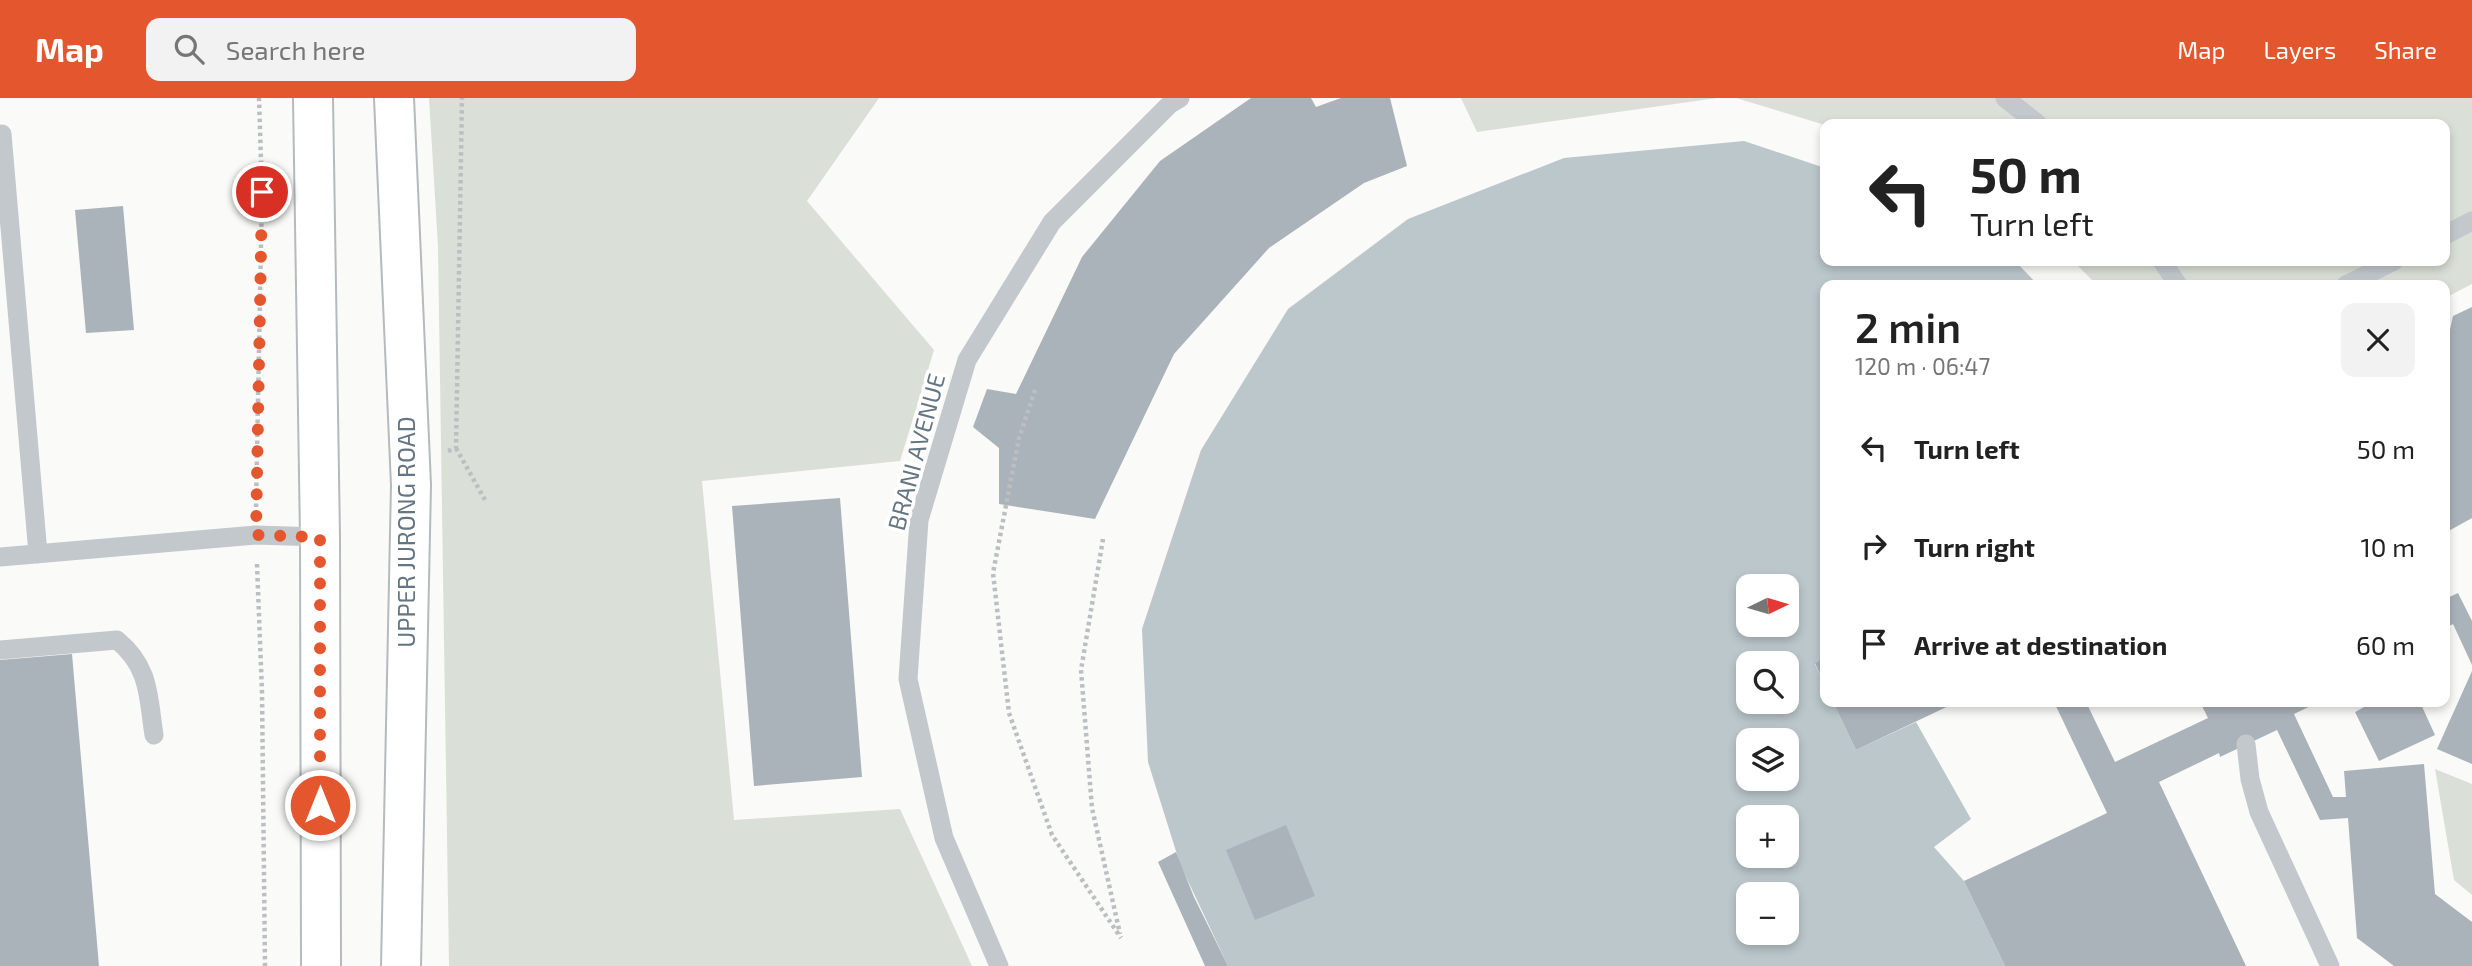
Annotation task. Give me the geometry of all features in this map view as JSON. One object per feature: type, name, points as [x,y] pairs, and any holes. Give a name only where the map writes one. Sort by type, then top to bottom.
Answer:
[{"type":"main road","points":[[313,98],[320,537],[321,966]]},
{"type":"main road","name":"UPPER JURONG ROAD","points":[[394,98],[411,485],[401,966]]},
{"type":"lane","name":"BRANI AVENUE","points":[[999,966],[944,838],[908,679],[919,520],[967,360],[1052,222],[1170,104],[1180,98]]},
{"type":"lane","points":[[2005,98],[2032,119]]},
{"type":"lane","points":[[2,134],[38,554]]},
{"type":"lane","points":[[2450,232],[2472,221]]},
{"type":"lane","points":[[2356,280],[2384,266]]},
{"type":"lane","points":[[0,557],[256,535],[320,537]]},
{"type":"lane","points":[[0,650],[117,640],[133,653],[144,674],[154,735]]},
{"type":"lane","points":[[2246,744],[2250,779],[2259,812],[2330,966]]},
{"type":"path","points":[[259,98],[262,192],[256,535],[262,692],[265,966]]},
{"type":"path","points":[[1035,390],[1019,438],[993,573],[1009,713],[1052,835],[1121,938],[1092,808],[1081,670],[1103,539]]},
{"type":"path","points":[[456,448],[485,500]]},
{"type":"shaded area","points":[[429,98],[879,98],[807,201],[934,350],[900,461],[702,481],[734,820],[900,809],[972,966],[449,966],[438,246]]},
{"type":"shaded area","points":[[1461,98],[1717,98],[1477,132]]},
{"type":"shaded area","points":[[1736,98],[2472,98],[2472,284],[2450,295],[2450,280],[2092,280],[2078,266],[2450,266],[2450,119],[1820,119],[1820,123]]},
{"type":"shaded area","points":[[1744,141],[1820,166],[1820,266],[2020,266],[2033,280],[1820,280],[1820,661],[1815,664],[1820,674],[1820,707],[1835,707],[1856,750],[1916,722],[1971,819],[1934,847],[1964,881],[2005,966],[1228,966],[1180,864],[1148,762],[1142,629],[1201,450],[1288,309],[1408,219],[1564,158]]},
{"type":"shaded area","points":[[2435,769],[2472,784],[2472,895],[2454,880]]},
{"type":"building","points":[[1251,98],[1311,98],[1316,107],[1341,98],[1390,98],[1407,166],[1364,183],[1269,248],[1174,354],[1095,519],[999,504],[999,448],[973,427],[987,389],[1016,394],[1082,257],[1160,161]]},
{"type":"building","points":[[123,206],[134,330],[86,333],[75,210]]},
{"type":"building","points":[[2472,307],[2472,518],[2450,530],[2450,330],[2453,316]]},
{"type":"building","points":[[840,498],[862,777],[754,786],[732,506]]},
{"type":"building","points":[[2458,593],[2472,621],[2472,665],[2453,624],[2450,626],[2450,597]]},
{"type":"building","points":[[72,654],[99,966],[0,966],[0,660]]},
{"type":"building","points":[[1820,660],[1820,674],[1815,663]]},
{"type":"building","points":[[2472,671],[2472,764],[2437,749]]},
{"type":"building","points":[[1835,707],[1946,707],[1856,750]]},
{"type":"building","points":[[2056,707],[2088,707],[2115,762],[2208,718],[2202,707],[2309,707],[2294,714],[2333,797],[2346,797],[2344,771],[2424,764],[2435,894],[2472,922],[2472,966],[2394,966],[2357,938],[2348,818],[2320,820],[2277,730],[2220,757],[2219,753],[2159,782],[2246,966],[2005,966],[1964,881],[2107,813]]},
{"type":"building","points":[[2364,707],[2422,707],[2435,735],[2379,761],[2355,712]]},
{"type":"building","points":[[1286,825],[1315,896],[1255,920],[1226,850]]},
{"type":"building","points":[[1176,852],[1194,897],[1228,966],[1205,966],[1158,862]]},
{"type":"route","points":[[262,192],[256,535],[320,537],[320,805]]}]
